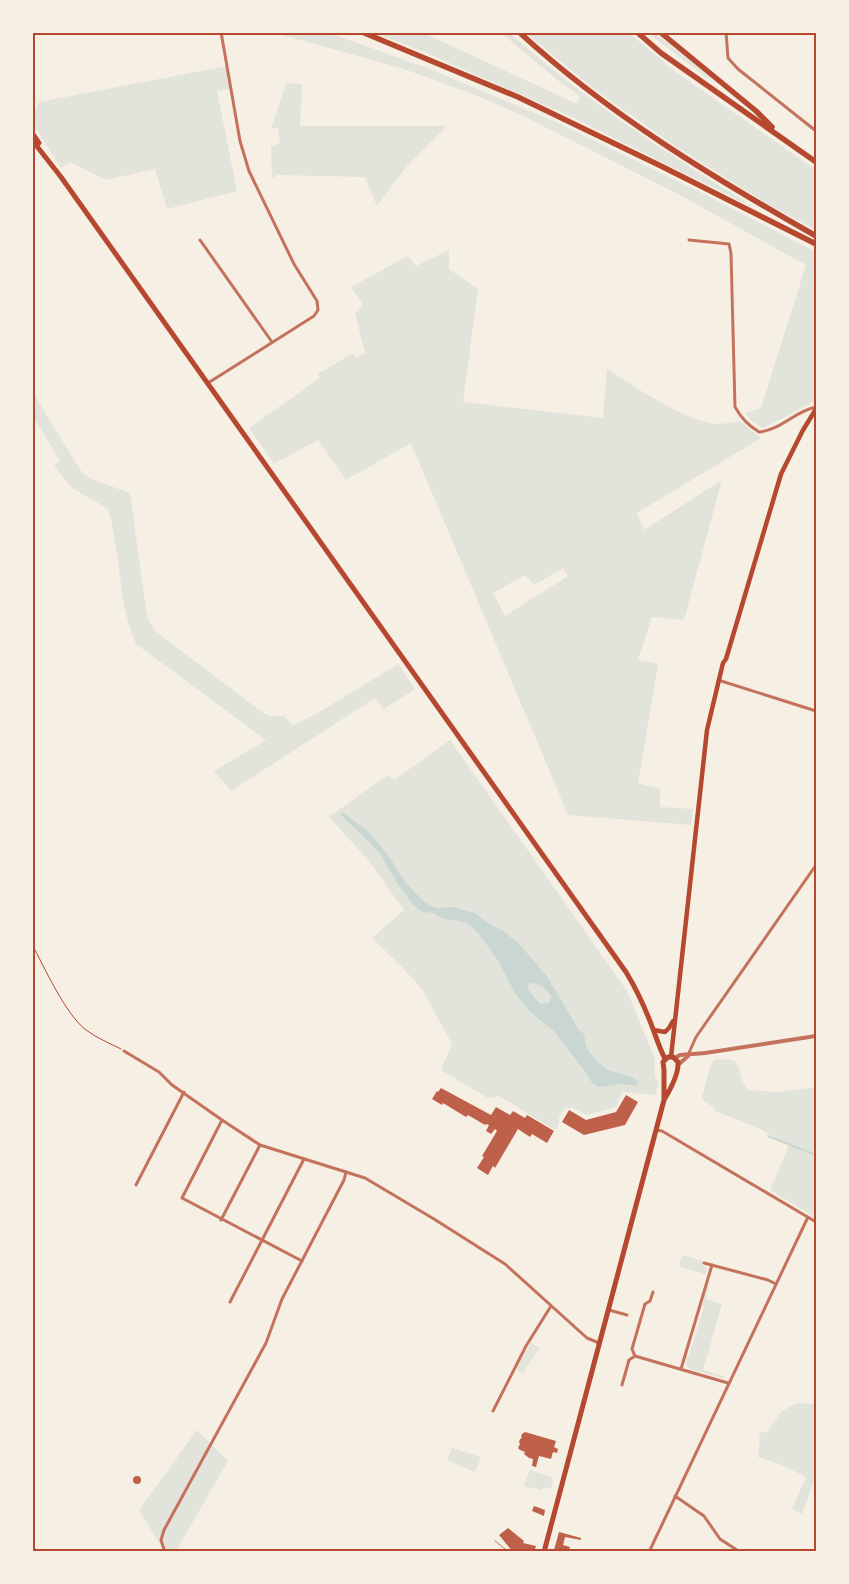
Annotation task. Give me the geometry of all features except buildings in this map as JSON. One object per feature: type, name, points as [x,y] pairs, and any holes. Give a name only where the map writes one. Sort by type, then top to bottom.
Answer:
[{"type":"highway","points":[[362,32],[518,97],[816,244]]},
{"type":"highway","points":[[519,32],[596,95],[676,153],[816,236]]},
{"type":"highway","points":[[637,32],[662,53],[816,162]]},
{"type":"highway","points":[[660,32],[756,111],[780,136]]},
{"type":"main road","points":[[32,133],[46,156],[626,972],[654,1030],[659,1048],[679,1064],[664,1100],[544,1552]]},
{"type":"main road","points":[[32,140],[46,156]]},
{"type":"main road","points":[[664,1100],[664,1070],[662,1064],[670,1058],[707,730],[718,680],[782,471],[816,408]]},
{"type":"main road","points":[[654,1030],[662,1032],[668,1030],[674,1017]]},
{"type":"main road","points":[[664,1070],[671,1073],[676,1071]]},
{"type":"street","points":[[207,383],[314,316],[318,310],[317,301],[294,264],[249,171],[240,141],[221,32]]},
{"type":"street","points":[[726,32],[728,58],[738,69],[816,131]]},
{"type":"street","points":[[200,240],[272,342]]},
{"type":"street","points":[[688,240],[729,244],[731,253],[735,407],[746,424],[759,432],[769,431],[806,409],[816,408]]},
{"type":"street","points":[[718,680],[816,711]]},
{"type":"street","points":[[679,1064],[688,1056],[696,1037],[816,866]]},
{"type":"street","points":[[670,1058],[816,1036]]},
{"type":"street","points":[[124,1051],[159,1072],[172,1085],[260,1145],[364,1178],[381,1187],[505,1264],[587,1338],[599,1343]]},
{"type":"street","points":[[136,1185],[184,1092]]},
{"type":"street","points":[[222,1120],[182,1198],[302,1261]]},
{"type":"street","points":[[656,1129],[816,1222]]},
{"type":"street","points":[[221,1220],[260,1145]]},
{"type":"street","points":[[230,1302],[304,1159]]},
{"type":"street","points":[[165,1552],[161,1540],[164,1530],[266,1343],[282,1299],[344,1180],[346,1172]]},
{"type":"street","points":[[649,1552],[808,1217]]},
{"type":"street","points":[[704,1263],[768,1280],[776,1284]]},
{"type":"street","points":[[681,1368],[712,1265]]},
{"type":"street","points":[[635,1356],[632,1349],[639,1318],[644,1304],[650,1301],[653,1292]]},
{"type":"street","points":[[493,1411],[526,1346],[550,1306]]},
{"type":"street","points":[[608,1310],[627,1315]]},
{"type":"street","points":[[622,1385],[629,1360],[635,1356],[728,1383]]},
{"type":"street","points":[[675,1496],[704,1516],[723,1542],[740,1552]]},
{"type":"street","points":[[32,1549],[41,1552]]},
{"type":"lane","points":[[495,1540],[509,1552]]},
{"type":"path","points":[[32,944],[64,1003],[78,1023],[94,1035],[124,1051]]},
{"type":"shaded area","points":[[275,33],[329,33],[425,67],[556,122],[706,195],[816,252],[815,401],[763,428],[753,422],[745,413],[761,408],[806,265],[678,194],[525,117],[478,96],[401,68]]},
{"type":"shaded area","points":[[375,33],[424,33],[577,104],[580,96],[560,82],[501,33],[510,33],[594,102],[746,202],[744,203],[572,117],[422,51]]},
{"type":"shaded area","points":[[526,33],[629,33],[676,72],[816,170],[816,230],[766,203],[675,146],[598,92]]},
{"type":"shaded area","points":[[648,33],[655,33],[711,78],[710,80]]},
{"type":"shaded area","points":[[227,66],[231,88],[217,91],[237,191],[167,209],[155,169],[106,180],[70,162],[61,168],[32,121],[39,102]]},
{"type":"shaded area","points":[[286,83],[302,84],[300,126],[447,126],[407,166],[377,206],[365,177],[277,175],[272,178],[271,146],[280,143],[278,128],[271,128]]},
{"type":"shaded area","points":[[449,250],[449,269],[478,289],[463,402],[603,418],[607,369],[656,400],[683,414],[713,424],[740,421],[761,438],[637,513],[644,530],[722,480],[684,620],[652,617],[638,660],[658,664],[638,783],[660,789],[660,807],[693,809],[691,825],[568,815],[411,443],[346,480],[318,440],[274,464],[249,428],[320,378],[318,374],[353,353],[356,358],[365,353],[355,313],[363,305],[351,287],[408,256],[416,266]],"holes":[[[563,568],[568,576],[505,616],[493,593],[525,575],[534,585]]]},
{"type":"shaded area","points":[[33,393],[81,471],[91,479],[130,493],[146,610],[149,621],[155,631],[263,713],[270,716],[284,716],[293,725],[318,713],[398,664],[415,689],[384,709],[375,698],[231,791],[214,771],[266,740],[136,644],[126,612],[108,509],[72,488],[54,466],[60,460],[33,417]]},
{"type":"shaded area","points":[[450,740],[627,991],[655,1059],[655,1076],[659,1082],[655,1095],[622,1092],[616,1107],[587,1115],[573,1108],[565,1108],[559,1117],[559,1124],[555,1130],[499,1096],[488,1098],[441,1070],[452,1044],[422,989],[372,938],[404,910],[368,860],[329,817],[389,775],[394,780]]},
{"type":"shaded area","points":[[343,812],[370,833],[390,858],[406,883],[424,902],[436,908],[453,907],[475,913],[502,930],[518,943],[546,975],[579,1030],[584,1034],[589,1052],[608,1070],[632,1077],[639,1082],[636,1086],[623,1084],[599,1087],[592,1083],[554,1031],[530,1012],[515,993],[499,962],[479,934],[467,923],[442,918],[434,913],[423,912],[413,905],[397,883],[380,853],[340,814]],"holes":[[[529,983],[542,986],[551,996],[549,1003],[540,1004],[527,988]]]},
{"type":"shaded area","points":[[727,1059],[735,1061],[748,1090],[779,1092],[816,1087],[816,1218],[770,1190],[789,1145],[756,1127],[715,1111],[715,1108],[704,1101],[702,1097],[710,1067],[714,1060]]},
{"type":"shaded area","points":[[682,1255],[703,1261],[702,1265],[707,1268],[706,1274],[679,1267]]},
{"type":"shaded area","points":[[709,1283],[706,1299],[722,1304],[703,1370],[724,1376],[723,1378],[692,1370],[686,1363],[704,1307],[702,1304]]},
{"type":"shaded area","points":[[531,1343],[539,1348],[523,1373],[517,1370],[517,1368]]},
{"type":"shaded area","points":[[796,1403],[816,1404],[816,1476],[802,1514],[792,1509],[806,1477],[777,1463],[758,1457],[760,1431],[766,1433],[781,1412]]},
{"type":"shaded area","points":[[197,1430],[228,1461],[176,1551],[164,1551],[139,1510]]},
{"type":"shaded area","points":[[452,1448],[481,1457],[475,1472],[447,1460]]},
{"type":"shaded area","points":[[530,1470],[551,1477],[553,1481],[551,1489],[543,1487],[541,1490],[524,1486]]},
{"type":"waterway","points":[[768,1136],[816,1155]]}]
